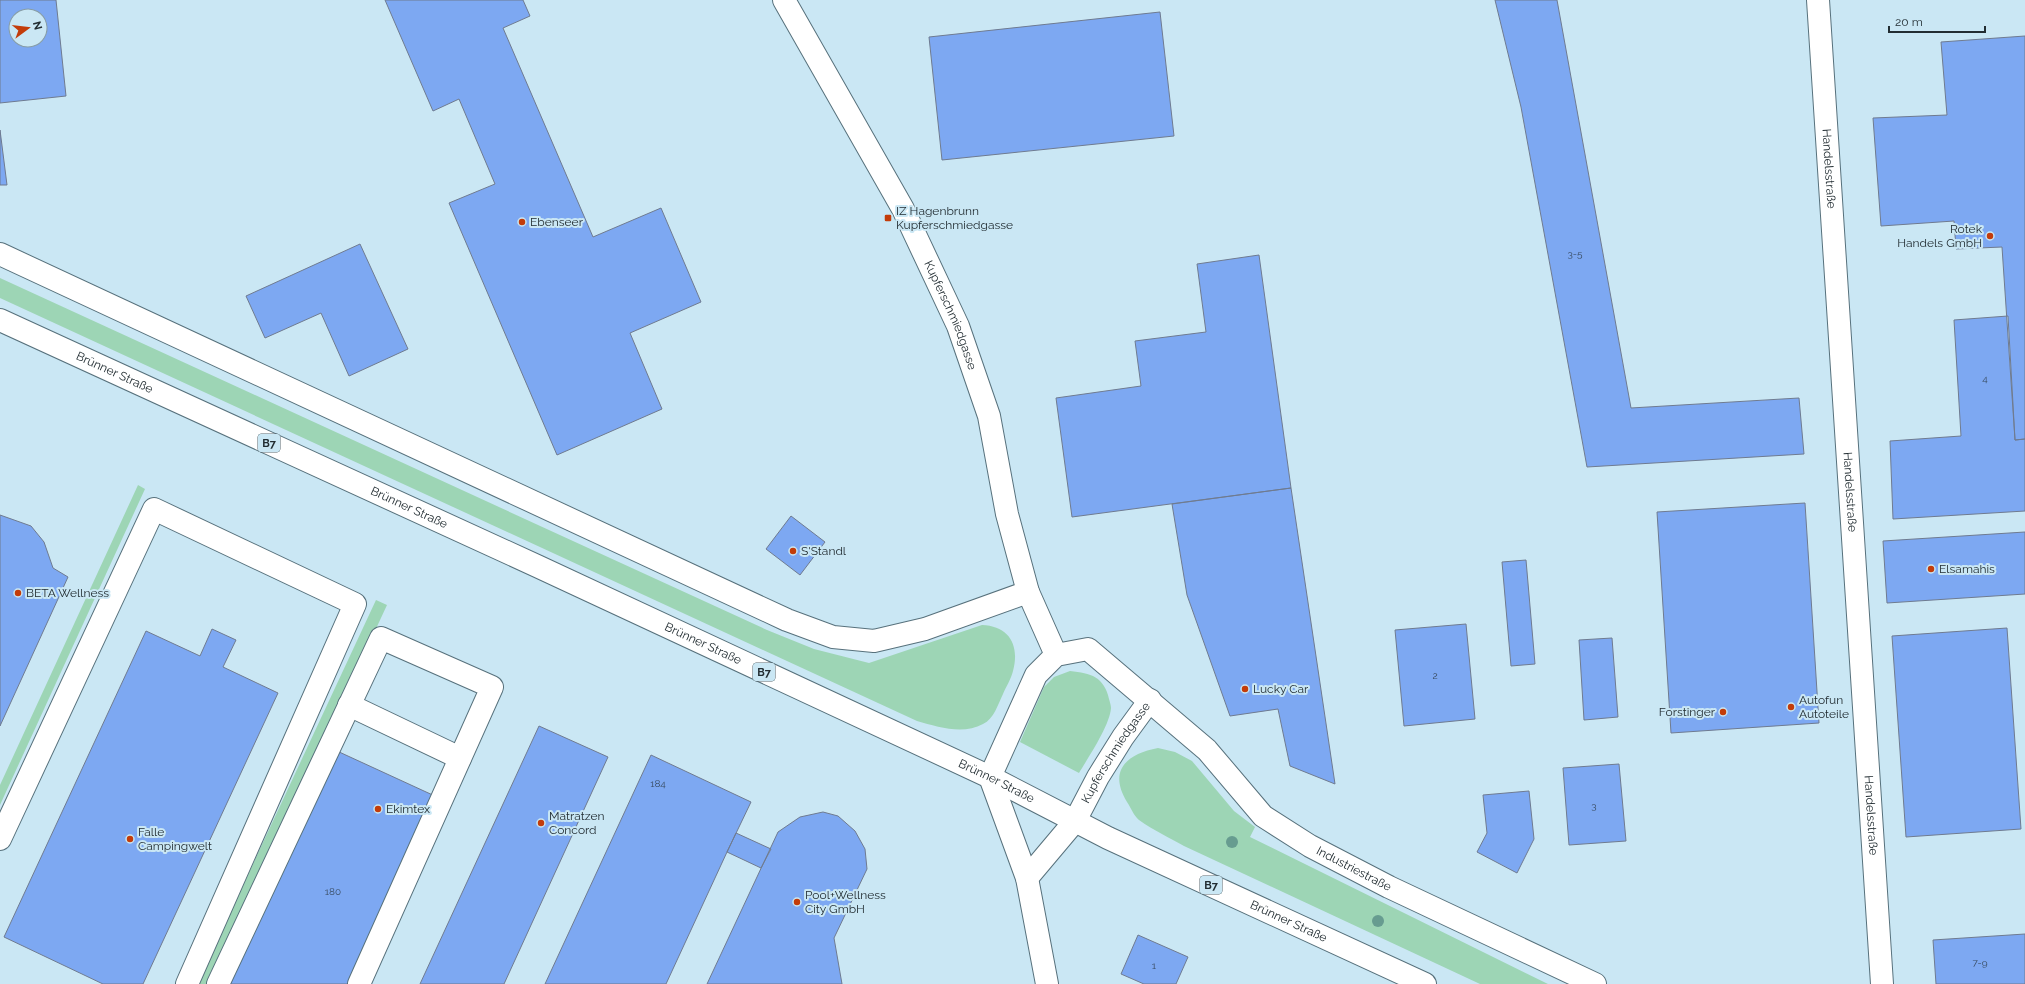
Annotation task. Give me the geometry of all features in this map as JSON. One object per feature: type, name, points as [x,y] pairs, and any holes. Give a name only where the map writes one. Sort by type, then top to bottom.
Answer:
[{"type":"street","name":"Kupferschmiedgasse","points":[[784,0],[903,209],[958,326],[989,416],[1007,514],[1028,592],[1056,655],[1088,649],[1150,700],[1123,737],[1098,777],[1075,821],[1027,878]]},
{"type":"street","name":"Handelsstraße","points":[[1818,0],[1882,984]]},
{"type":"street","points":[[0,254],[781,617],[833,637],[874,641],[904,635],[1028,592]]},
{"type":"street","name":"Brünner Straße","points":[[0,320],[537,566],[990,777],[1075,821],[1425,984]]},
{"type":"street","points":[[0,839],[154,509],[355,604],[187,984]]},
{"type":"street","points":[[218,984],[381,638],[492,688],[359,984]]},
{"type":"street","points":[[1047,984],[1027,878],[990,777],[1036,675],[1056,655]]},
{"type":"street","name":"Industriestraße","points":[[1150,700],[1207,750],[1263,816],[1310,846],[1389,887],[1595,984]]},
{"type":"street","points":[[349,706],[460,758]]},
{"type":"green space","points":[[0,278],[767,630],[814,649],[869,663],[982,625],[991,626],[1006,633],[1013,645],[1015,662],[1011,677],[993,715],[983,724],[967,729],[950,729],[917,721],[0,298]]},
{"type":"green space","points":[[138,485],[145,489],[0,805],[0,785]]},
{"type":"green space","points":[[376,600],[387,605],[211,984],[197,984]]},
{"type":"green space","points":[[1070,671],[1090,675],[1100,681],[1107,692],[1111,707],[1110,715],[1103,732],[1079,773],[1020,742],[1044,687],[1054,677]]},
{"type":"green space","points":[[1158,748],[1175,752],[1192,761],[1234,811],[1255,827],[1250,837],[1548,984],[1480,984],[1184,846],[1150,827],[1139,820],[1134,814],[1122,791],[1119,781],[1123,766],[1129,760],[1137,755]]},
{"type":"building","points":[[0,0],[56,0],[66,96],[0,103]]},
{"type":"building","name":"Ebenseer","points":[[385,0],[523,0],[530,16],[503,28],[593,237],[661,208],[701,302],[630,333],[662,409],[557,455],[449,203],[495,184],[459,99],[433,111]]},
{"type":"building","points":[[1495,0],[1557,0],[1631,408],[1799,398],[1804,454],[1587,467],[1521,107]]},
{"type":"building","points":[[1160,12],[1174,136],[942,160],[929,37]]},
{"type":"building","name":"Rotek Handels GmbH","points":[[2025,36],[2025,439],[2015,440],[2002,247],[1956,249],[1954,221],[1881,226],[1873,118],[1947,115],[1941,42]]},
{"type":"building","points":[[0,130],[7,185],[0,185]]},
{"type":"building","points":[[360,244],[408,349],[349,376],[321,313],[265,338],[246,296]]},
{"type":"building","points":[[1259,255],[1291,488],[1072,517],[1056,398],[1141,386],[1135,341],[1206,332],[1197,264]]},
{"type":"building","points":[[2008,316],[2015,440],[2025,439],[2025,511],[1893,519],[1890,441],[1961,436],[1954,320]]},
{"type":"building","points":[[1291,488],[1335,784],[1290,766],[1278,709],[1230,716],[1187,595],[1172,504]]},
{"type":"building","points":[[1805,503],[1819,723],[1671,733],[1657,512]]},
{"type":"building","points":[[0,515],[31,526],[44,542],[53,568],[68,577],[0,726]]},
{"type":"building","points":[[791,516],[825,542],[800,575],[766,549]]},
{"type":"building","points":[[2025,532],[2025,594],[1887,603],[1883,541]]},
{"type":"building","points":[[1526,560],[1535,664],[1511,666],[1502,562]]},
{"type":"building","points":[[1466,624],[1475,719],[1404,726],[1395,630]]},
{"type":"building","points":[[2007,628],[2021,829],[1906,837],[1892,636]]},
{"type":"building","name":"Falle Campingwelt","points":[[212,629],[236,640],[223,667],[278,693],[143,984],[103,984],[4,937],[146,631],[200,656]]},
{"type":"building","points":[[1612,638],[1618,717],[1584,720],[1579,640]]},
{"type":"building","points":[[539,726],[608,757],[504,984],[420,984]]},
{"type":"building","points":[[337,751],[437,797],[350,984],[229,984]]},
{"type":"building","points":[[651,755],[751,802],[666,984],[545,984]]},
{"type":"building","points":[[1619,764],[1626,841],[1569,845],[1563,768]]},
{"type":"building","points":[[1529,791],[1534,839],[1517,873],[1477,852],[1487,833],[1483,795]]},
{"type":"building","name":"Pool+Wellness City GmbH","points":[[823,812],[838,816],[855,831],[865,849],[867,869],[834,938],[842,984],[707,984],[778,832],[800,817]]},
{"type":"building","points":[[736,833],[771,849],[761,868],[727,852]]},
{"type":"building","points":[[2025,934],[2025,984],[1936,984],[1933,940]]},
{"type":"building","points":[[1138,935],[1188,957],[1176,984],[1144,984],[1121,974]]},
{"type":"place","name":"IZ Hagenbrunn Kupferschmiedgasse","points":[[888,218]]},
{"type":"place","name":"Ebenseer","points":[[522,222]]},
{"type":"place","name":"Rotek Handels GmbH","points":[[1990,236]]},
{"type":"place","name":"S'Standl","points":[[793,551]]},
{"type":"place","name":"Elsamahis","points":[[1931,569]]},
{"type":"place","name":"BETA Wellness","points":[[18,593]]},
{"type":"place","name":"Lucky Car","points":[[1245,689]]},
{"type":"place","name":"Autofun Autoteile","points":[[1791,707]]},
{"type":"place","name":"Forstinger","points":[[1723,712]]},
{"type":"place","name":"Ekimtex","points":[[378,809]]},
{"type":"place","name":"Matratzen Concord","points":[[541,823]]},
{"type":"place","name":"Falle Campingwelt","points":[[130,839]]},
{"type":"place","name":"Pool+Wellness City GmbH","points":[[797,902]]}]
